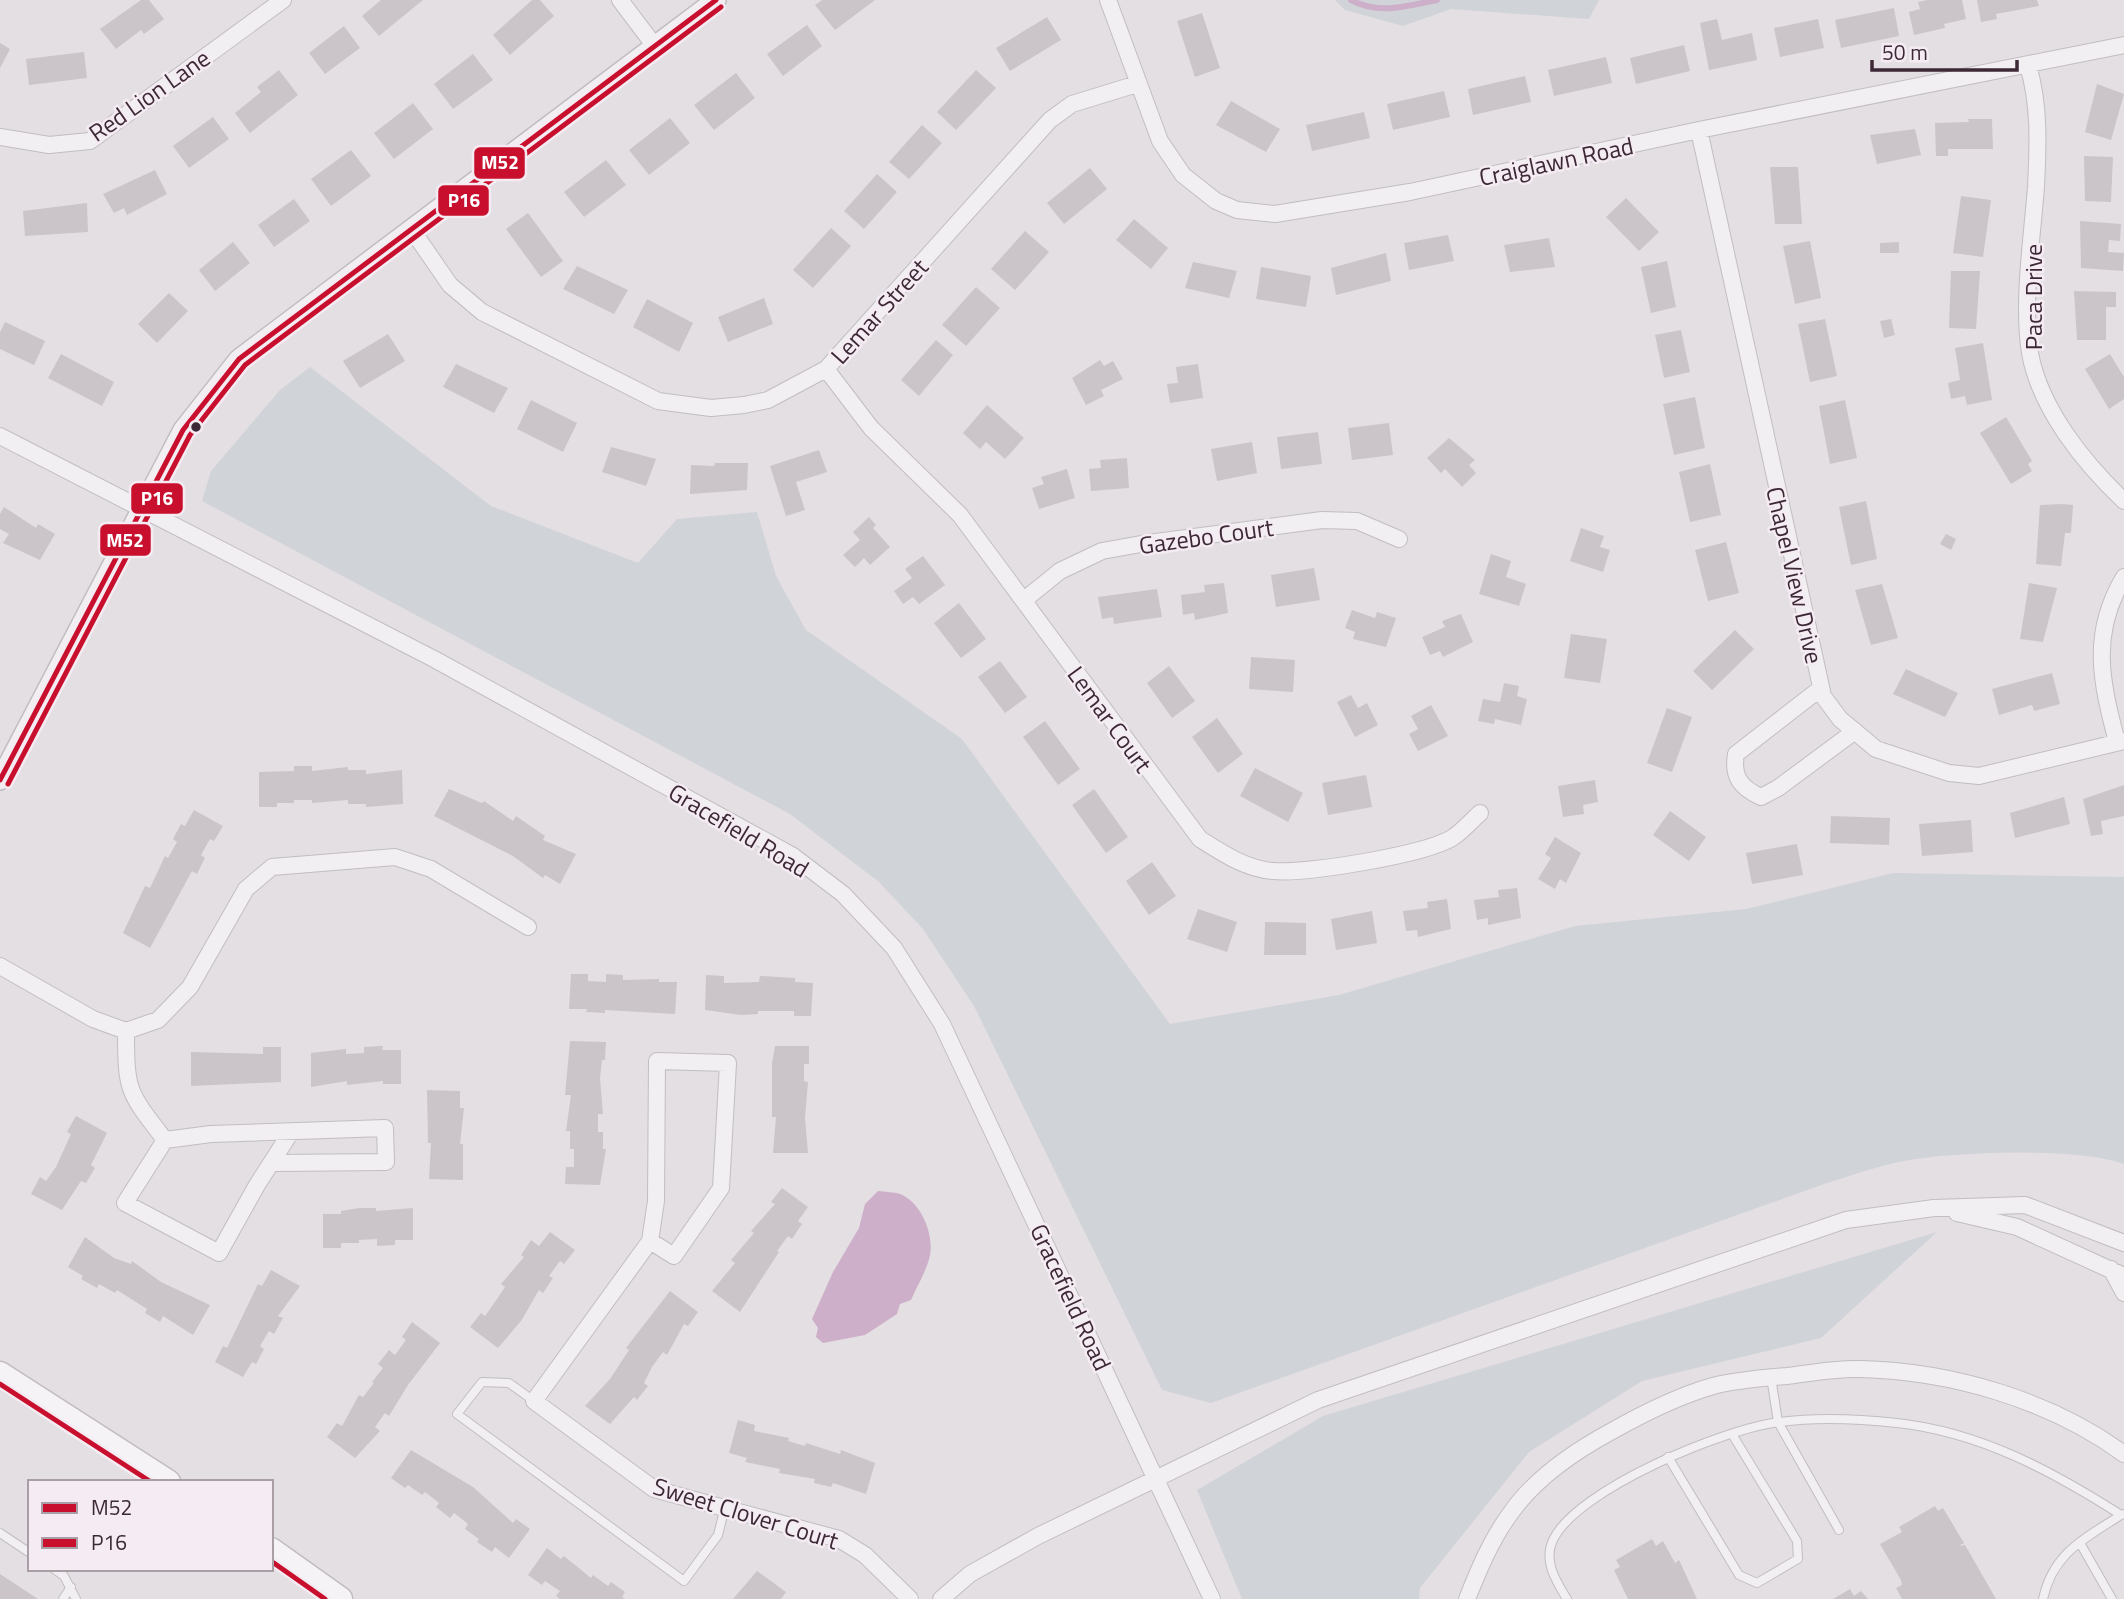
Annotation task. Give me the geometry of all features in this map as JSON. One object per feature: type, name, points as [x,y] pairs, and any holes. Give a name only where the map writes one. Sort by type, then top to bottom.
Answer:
[{"type":"main road","points":[[0,1374],[164,1480]]},
{"type":"main road","points":[[273,1551],[340,1599]]},
{"type":"street","name":"Red Lion Lane","points":[[0,137],[49,145],[90,141],[283,0]]},
{"type":"street","points":[[620,0],[654,46]]},
{"type":"street","points":[[0,780],[183,430],[239,359],[716,0]]},
{"type":"street","name":"Craiglawn Road","points":[[1108,0],[1160,141],[1183,176],[1216,201],[1237,210],[1275,214],[1410,192],[1699,130],[2124,45]]},
{"type":"street","name":"Paca Drive","points":[[2028,65],[2038,111],[2029,313],[2031,353],[2041,388],[2056,415],[2081,453],[2124,501]]},
{"type":"street","name":"Lemar Street","points":[[412,230],[450,285],[482,312],[658,401],[711,408],[744,405],[768,400],[826,369],[1050,120],[1072,104],[1137,84]]},
{"type":"street","name":"Chapel View Drive","points":[[1699,130],[1823,696],[1840,719],[1876,748],[1949,773],[1979,776],[2121,741]]},
{"type":"street","name":"Lemar Court","points":[[826,369],[871,428],[960,515],[1200,839],[1231,859],[1270,871],[1296,871],[1394,856],[1451,838],[1480,814]]},
{"type":"street","name":"Gracefield Road","points":[[0,436],[434,659],[793,856],[843,894],[894,948],[942,1024],[1212,1599]]},
{"type":"street","name":"Gazebo Court","points":[[1024,600],[1060,571],[1102,551],[1141,544],[1322,520],[1357,521],[1399,539]]},
{"type":"street","points":[[2121,741],[2104,690],[2102,636],[2105,615],[2124,577]]},
{"type":"street","points":[[1821,688],[1736,754],[1733,770],[1744,789],[1761,797],[1778,788],[1855,731]]},
{"type":"street","points":[[0,967],[93,1019],[127,1031],[158,1020],[190,987],[246,889],[272,867],[395,857],[431,869],[528,927]]},
{"type":"street","points":[[127,1031],[126,1079],[133,1098],[165,1140]]},
{"type":"street","points":[[534,1401],[650,1241],[656,1201],[657,1062],[728,1063],[721,1188],[674,1256],[650,1241]]},
{"type":"street","points":[[165,1140],[211,1134],[385,1129],[386,1162],[274,1163]]},
{"type":"street","points":[[165,1140],[125,1203],[219,1253],[257,1185],[274,1163],[291,1132]]},
{"type":"street","points":[[941,1599],[970,1574],[1038,1536],[1318,1400],[1846,1220],[1934,1209],[2025,1205],[2124,1244],[2118,1273],[2124,1293]]},
{"type":"street","points":[[1934,1209],[2017,1227],[2118,1273]]},
{"type":"street","points":[[1467,1599],[1483,1558],[1511,1512],[1544,1478],[1591,1442],[1653,1409],[1714,1386],[1858,1368],[1910,1372],[1967,1384],[2028,1403],[2099,1436],[2124,1454]]},
{"type":"street","name":"Sweet Clover Court","points":[[534,1401],[654,1489],[839,1539],[865,1555],[910,1599]]},
{"type":"lane","points":[[1771,1377],[1778,1422],[1839,1530]]},
{"type":"lane","points":[[534,1401],[509,1383],[482,1382],[457,1414],[684,1581],[718,1535],[725,1507]]},
{"type":"lane","points":[[1567,1599],[1552,1574],[1550,1555],[1553,1539],[1585,1508],[1618,1484],[1668,1457],[1732,1434],[1778,1422],[1897,1423],[1961,1435],[2004,1450],[2123,1514],[2061,1557],[2047,1580],[2043,1599]]},
{"type":"lane","points":[[1668,1457],[1739,1575],[1756,1583],[1797,1559],[1797,1541],[1732,1434]]},
{"type":"lane","points":[[0,1533],[28,1552]]},
{"type":"lane","points":[[2080,1543],[2112,1599]]},
{"type":"lane","points":[[57,1571],[64,1576],[73,1595],[63,1599]]},
{"type":"shaded area","points":[[1335,0],[1599,0],[1589,19],[1451,9],[1403,26],[1345,10]]},
{"type":"shaded area","points":[[310,367],[491,506],[638,563],[677,519],[757,512],[776,576],[806,630],[962,739],[1170,1024],[1339,995],[1575,926],[1746,909],[1893,873],[2124,877],[2124,1164],[2078,1155],[1987,1153],[1931,1157],[1889,1164],[1827,1183],[1211,1403],[1162,1390],[974,1006],[923,929],[879,882],[790,814],[202,501],[211,471],[280,390]]},
{"type":"shaded area","points":[[878,1191],[900,1194],[920,1211],[930,1238],[927,1266],[911,1300],[900,1304],[897,1314],[865,1335],[823,1343],[816,1337],[818,1328],[812,1319],[833,1272],[859,1228],[865,1204]]},
{"type":"shaded area","points":[[1937,1232],[1821,1338],[1642,1381],[1529,1452],[1420,1588],[1419,1599],[1242,1599],[1197,1490],[1323,1416]]},
{"type":"building","points":[[141,0],[149,0],[164,19],[144,34],[141,30],[116,49],[100,29]]},
{"type":"building","points":[[381,0],[423,0],[379,36],[362,16]]},
{"type":"building","points":[[532,0],[540,0],[554,16],[510,55],[493,35]]},
{"type":"building","points":[[822,0],[875,0],[835,30],[815,5]]},
{"type":"building","points":[[1962,0],[1966,19],[1944,24],[1945,28],[1914,35],[1909,12],[1920,9],[1918,2]]},
{"type":"building","points":[[1977,0],[2037,0],[2039,6],[1996,14],[1997,19],[1981,22]]},
{"type":"building","points":[[1894,8],[1899,36],[1841,48],[1835,20]]},
{"type":"building","points":[[1202,13],[1220,68],[1195,77],[1177,21]]},
{"type":"building","points":[[1047,17],[1061,40],[1010,71],[996,48]]},
{"type":"building","points":[[1717,19],[1722,40],[1752,33],[1757,60],[1709,70],[1700,23]]},
{"type":"building","points":[[1818,19],[1824,48],[1780,57],[1774,28]]},
{"type":"building","points":[[807,25],[822,46],[783,76],[767,54]]},
{"type":"building","points":[[344,26],[360,48],[325,74],[309,53]]},
{"type":"building","points":[[0,43],[10,49],[0,68]]},
{"type":"building","points":[[1684,45],[1690,71],[1636,84],[1630,58]]},
{"type":"building","points":[[84,52],[87,78],[29,85],[26,59]]},
{"type":"building","points":[[473,54],[493,80],[453,109],[434,84]]},
{"type":"building","points":[[1606,57],[1612,83],[1554,96],[1548,70]]},
{"type":"building","points":[[279,70],[298,95],[250,133],[235,113],[261,92],[257,87]]},
{"type":"building","points":[[976,70],[996,88],[956,130],[937,112]]},
{"type":"building","points":[[736,73],[755,98],[714,130],[694,105]]},
{"type":"building","points":[[1525,76],[1531,102],[1473,115],[1468,89]]},
{"type":"building","points":[[2097,84],[2124,94],[2111,140],[2085,132]]},
{"type":"building","points":[[1444,91],[1450,117],[1393,130],[1387,104]]},
{"type":"building","points":[[1231,101],[1280,129],[1266,152],[1216,125]]},
{"type":"building","points":[[413,103],[433,129],[394,159],[374,133]]},
{"type":"building","points":[[1364,112],[1370,138],[1312,151],[1306,125]]},
{"type":"building","points":[[213,117],[229,139],[189,168],[173,146]]},
{"type":"building","points":[[670,118],[690,143],[649,175],[629,150]]},
{"type":"building","points":[[1968,119],[1992,119],[1993,149],[1948,149],[1948,156],[1936,156],[1935,123],[1969,122]]},
{"type":"building","points":[[922,125],[942,143],[909,179],[889,162]]},
{"type":"building","points":[[1915,129],[1921,155],[1877,164],[1870,135]]},
{"type":"building","points":[[351,150],[371,176],[331,206],[311,179]]},
{"type":"building","points":[[2084,156],[2113,157],[2111,202],[2085,201]]},
{"type":"building","points":[[606,160],[626,185],[584,217],[564,192]]},
{"type":"building","points":[[1770,167],[1798,167],[1802,224],[1775,224]]},
{"type":"building","points":[[1090,168],[1107,189],[1064,224],[1047,203]]},
{"type":"building","points":[[155,170],[167,194],[127,215],[124,208],[114,213],[103,194]]},
{"type":"building","points":[[877,174],[897,192],[864,229],[844,211]]},
{"type":"building","points":[[1961,196],[1991,200],[1983,257],[1953,253]]},
{"type":"building","points":[[1626,198],[1659,232],[1639,251],[1606,217]]},
{"type":"building","points":[[294,199],[310,221],[274,247],[258,225]]},
{"type":"building","points":[[87,203],[88,232],[25,236],[23,211]]},
{"type":"building","points":[[528,213],[563,261],[541,277],[506,229]]},
{"type":"building","points":[[1134,219],[1168,248],[1151,269],[1116,240]]},
{"type":"building","points":[[2080,221],[2121,224],[2120,241],[2109,240],[2108,252],[2124,253],[2123,271],[2081,268]]},
{"type":"building","points":[[831,228],[851,246],[813,288],[793,270]]},
{"type":"building","points":[[1025,231],[1049,252],[1015,290],[991,269]]},
{"type":"building","points":[[1448,235],[1454,261],[1409,270],[1404,243]]},
{"type":"building","points":[[1549,238],[1555,267],[1510,272],[1504,245]]},
{"type":"building","points":[[1810,241],[1821,298],[1795,304],[1783,246]]},
{"type":"building","points":[[233,242],[250,263],[215,291],[199,270]]},
{"type":"building","points":[[1899,242],[1899,253],[1880,253],[1880,243]]},
{"type":"building","points":[[1386,253],[1391,281],[1336,295],[1331,268]]},
{"type":"building","points":[[1667,261],[1676,307],[1651,313],[1641,267]]},
{"type":"building","points":[[1193,262],[1237,271],[1229,298],[1185,288]]},
{"type":"building","points":[[577,266],[628,290],[614,314],[563,289]]},
{"type":"building","points":[[1261,267],[1311,276],[1306,307],[1256,299]]},
{"type":"building","points":[[1951,271],[1980,271],[1976,329],[1949,328]]},
{"type":"building","points":[[976,287],[1000,308],[966,346],[942,325]]},
{"type":"building","points":[[2074,291],[2116,292],[2116,307],[2106,307],[2106,340],[2077,340]]},
{"type":"building","points":[[169,293],[188,311],[157,343],[138,324]]},
{"type":"building","points":[[764,298],[773,324],[728,342],[718,317]]},
{"type":"building","points":[[647,299],[693,323],[679,352],[633,327]]},
{"type":"building","points":[[1825,319],[1837,376],[1810,382],[1798,324]]},
{"type":"building","points":[[1891,319],[1895,335],[1884,338],[1880,321]]},
{"type":"building","points":[[5,322],[45,341],[34,365],[0,349],[0,332]]},
{"type":"building","points":[[1681,330],[1690,372],[1664,378],[1655,335]]},
{"type":"building","points":[[388,334],[405,361],[360,388],[343,361]]},
{"type":"building","points":[[936,340],[953,355],[919,396],[901,380]]},
{"type":"building","points":[[1983,343],[1992,400],[1967,405],[1965,396],[1951,399],[1948,383],[1960,380],[1955,348]]},
{"type":"building","points":[[61,354],[114,382],[102,406],[48,378]]},
{"type":"building","points":[[2110,354],[2124,377],[2124,399],[2109,409],[2085,369]]},
{"type":"building","points":[[1100,360],[1104,366],[1113,361],[1123,379],[1101,390],[1104,396],[1086,405],[1072,378]]},
{"type":"building","points":[[456,364],[508,388],[494,413],[443,387]]},
{"type":"building","points":[[1198,364],[1203,398],[1170,403],[1167,384],[1178,383],[1176,367]]},
{"type":"building","points":[[1695,397],[1705,448],[1674,455],[1663,404]]},
{"type":"building","points":[[531,400],[577,423],[563,452],[517,429]]},
{"type":"building","points":[[1845,400],[1857,458],[1830,464],[1819,406]]},
{"type":"building","points":[[987,405],[1024,438],[1005,459],[986,442],[980,449],[963,433]]},
{"type":"building","points":[[2006,417],[2032,461],[2028,464],[2032,471],[2011,484],[1980,433]]},
{"type":"building","points":[[1389,423],[1393,455],[1352,460],[1348,428]]},
{"type":"building","points":[[1318,432],[1322,464],[1281,469],[1277,437]]},
{"type":"building","points":[[1449,438],[1475,460],[1469,465],[1476,473],[1462,487],[1445,469],[1441,473],[1427,458]]},
{"type":"building","points":[[1252,442],[1257,473],[1217,481],[1211,449]]},
{"type":"building","points":[[611,447],[656,459],[646,486],[602,472]]},
{"type":"building","points":[[819,450],[827,472],[796,482],[805,510],[786,516],[770,466]]},
{"type":"building","points":[[1127,458],[1129,488],[1091,491],[1089,469],[1101,468],[1100,460]]},
{"type":"building","points":[[715,463],[748,463],[747,490],[690,494],[691,465],[714,466]]},
{"type":"building","points":[[1710,464],[1721,515],[1690,522],[1679,472]]},
{"type":"building","points":[[1067,469],[1075,498],[1039,509],[1032,488],[1044,484],[1041,477]]},
{"type":"building","points":[[1866,501],[1877,559],[1851,565],[1839,507]]},
{"type":"building","points":[[2040,505],[2073,505],[2071,533],[2065,533],[2061,566],[2036,564]]},
{"type":"building","points":[[4,507],[36,528],[38,524],[55,534],[40,560],[3,543],[9,534],[0,529],[0,514]]},
{"type":"building","points":[[869,517],[876,525],[873,528],[890,547],[870,565],[864,558],[855,567],[843,555],[860,540],[853,532]]},
{"type":"building","points":[[1581,528],[1604,536],[1600,547],[1610,550],[1603,572],[1570,561]]},
{"type":"building","points":[[1946,534],[1956,539],[1951,550],[1940,544]]},
{"type":"building","points":[[1726,542],[1739,593],[1708,601],[1695,550]]},
{"type":"building","points":[[1491,554],[1511,561],[1506,577],[1526,584],[1519,606],[1479,594]]},
{"type":"building","points":[[923,556],[945,585],[919,604],[913,597],[903,604],[894,591],[912,578],[905,569]]},
{"type":"building","points":[[1314,568],[1320,600],[1276,607],[1271,575]]},
{"type":"building","points":[[1224,583],[1228,613],[1195,620],[1194,613],[1183,615],[1181,595],[1205,592],[1204,585]]},
{"type":"building","points":[[2029,583],[2057,588],[2043,642],[2020,639]]},
{"type":"building","points":[[1882,584],[1898,638],[1871,645],[1855,590]]},
{"type":"building","points":[[1157,589],[1162,617],[1114,624],[1113,617],[1102,619],[1098,597]]},
{"type":"building","points":[[959,603],[986,639],[961,658],[934,623]]},
{"type":"building","points":[[1352,610],[1375,618],[1377,612],[1396,618],[1386,647],[1353,639],[1355,632],[1345,628]]},
{"type":"building","points":[[1461,614],[1473,642],[1443,657],[1440,651],[1430,655],[1422,637],[1445,627],[1442,621]]},
{"type":"building","points":[[1735,630],[1754,649],[1712,690],[1693,671]]},
{"type":"building","points":[[1571,634],[1607,639],[1600,683],[1564,678]]},
{"type":"building","points":[[1251,657],[1295,660],[1293,692],[1249,689]]},
{"type":"building","points":[[1000,661],[1027,697],[1005,713],[978,677]]},
{"type":"building","points":[[1169,666],[1195,701],[1172,718],[1147,683]]},
{"type":"building","points":[[1906,669],[1958,693],[1945,717],[1893,694]]},
{"type":"building","points":[[2052,673],[2060,704],[2034,711],[2032,705],[1999,715],[1992,689]]},
{"type":"building","points":[[1504,683],[1519,686],[1517,696],[1527,699],[1521,725],[1495,719],[1494,724],[1478,721],[1483,699],[1500,702]]},
{"type":"building","points":[[1351,695],[1358,708],[1367,703],[1378,725],[1355,737],[1337,702]]},
{"type":"building","points":[[1431,705],[1448,736],[1418,751],[1409,734],[1418,729],[1411,716]]},
{"type":"building","points":[[1667,708],[1692,717],[1672,772],[1647,763]]},
{"type":"building","points":[[1217,718],[1243,754],[1218,773],[1192,737]]},
{"type":"building","points":[[1045,721],[1080,769],[1058,785],[1023,737]]},
{"type":"building","points":[[294,766],[312,766],[312,771],[348,767],[348,770],[366,770],[366,774],[402,770],[403,804],[366,807],[366,804],[348,804],[348,800],[312,803],[312,800],[294,800],[294,803],[277,803],[277,807],[259,807],[259,772],[294,771]]},
{"type":"building","points":[[1255,768],[1303,793],[1288,822],[1240,796]]},
{"type":"building","points":[[1366,775],[1372,807],[1328,815],[1322,783]]},
{"type":"building","points":[[1595,780],[1598,802],[1583,805],[1584,814],[1563,817],[1558,786]]},
{"type":"building","points":[[2124,785],[2124,816],[2101,821],[2103,834],[2091,836],[2083,799]]},
{"type":"building","points":[[449,789],[482,803],[484,801],[513,821],[516,816],[545,836],[543,840],[576,854],[560,884],[545,875],[543,878],[513,856],[434,816]]},
{"type":"building","points":[[1094,789],[1128,837],[1106,853],[1072,805]]},
{"type":"building","points":[[2064,797],[2070,824],[2015,838],[2010,813]]},
{"type":"building","points":[[194,810],[223,826],[214,841],[210,839],[201,855],[205,858],[197,874],[192,871],[150,948],[123,933],[145,886],[150,888],[165,856],[168,858],[177,842],[173,839],[181,824],[185,826]]},
{"type":"building","points":[[1670,811],[1706,837],[1689,861],[1653,835]]},
{"type":"building","points":[[1831,816],[1890,818],[1889,845],[1830,843]]},
{"type":"building","points":[[1971,820],[1973,852],[1922,856],[1919,824]]},
{"type":"building","points":[[1555,837],[1581,853],[1566,883],[1560,879],[1555,889],[1538,879],[1551,858],[1545,854]]},
{"type":"building","points":[[1797,844],[1803,875],[1752,884],[1746,853]]},
{"type":"building","points":[[1152,862],[1176,896],[1149,915],[1126,881]]},
{"type":"building","points":[[1517,888],[1521,918],[1488,925],[1488,918],[1477,920],[1474,900],[1499,897],[1498,890]]},
{"type":"building","points":[[1447,899],[1451,929],[1418,937],[1417,930],[1406,931],[1403,911],[1428,908],[1427,902]]},
{"type":"building","points":[[1198,909],[1237,922],[1227,952],[1187,939]]},
{"type":"building","points":[[1372,911],[1377,943],[1336,950],[1331,919]]},
{"type":"building","points":[[1265,922],[1306,923],[1306,955],[1264,955]]},
{"type":"building","points":[[571,974],[588,974],[588,981],[606,982],[606,974],[623,975],[623,980],[659,979],[659,982],[677,982],[675,1014],[605,1010],[605,1013],[569,1009]]},
{"type":"building","points":[[706,975],[724,976],[724,983],[759,982],[760,976],[795,978],[795,982],[813,983],[811,1016],[794,1016],[794,1011],[758,1011],[758,1014],[741,1015],[705,1010]]},
{"type":"building","points":[[570,1041],[606,1042],[600,1078],[603,1114],[598,1114],[598,1132],[603,1132],[603,1149],[606,1149],[600,1185],[565,1184],[566,1167],[574,1167],[570,1131],[566,1131],[571,1095],[565,1095]]},
{"type":"building","points":[[383,1046],[382,1050],[401,1050],[401,1084],[383,1084],[383,1081],[347,1085],[347,1081],[311,1087],[311,1053],[346,1049],[346,1054],[364,1053],[364,1047]]},
{"type":"building","points":[[775,1046],[809,1046],[809,1064],[804,1064],[804,1081],[808,1082],[805,1118],[808,1153],[773,1153],[776,1117],[772,1117],[772,1064]]},
{"type":"building","points":[[263,1047],[281,1047],[281,1082],[191,1086],[191,1052],[263,1054]]},
{"type":"building","points":[[427,1090],[460,1091],[460,1108],[464,1108],[460,1144],[463,1144],[463,1180],[429,1179],[431,1143],[428,1143]]},
{"type":"building","points":[[76,1116],[107,1133],[91,1165],[95,1168],[86,1183],[81,1181],[62,1210],[31,1194],[40,1177],[46,1181],[56,1167],[71,1134],[67,1132]]},
{"type":"building","points":[[782,1188],[808,1207],[798,1221],[802,1224],[792,1239],[788,1236],[777,1251],[779,1252],[740,1312],[712,1291],[735,1263],[731,1260],[754,1233],[751,1231],[775,1204],[771,1202]]},
{"type":"building","points":[[376,1208],[376,1211],[413,1208],[413,1240],[395,1240],[395,1245],[377,1246],[377,1239],[359,1240],[359,1243],[341,1243],[341,1248],[323,1248],[323,1214],[341,1214],[341,1211]]},
{"type":"building","points":[[550,1232],[575,1250],[564,1264],[560,1261],[549,1276],[553,1278],[543,1293],[539,1290],[521,1321],[498,1348],[470,1327],[481,1313],[485,1316],[495,1302],[505,1287],[501,1284],[524,1257],[521,1255],[531,1240],[539,1246]]},
{"type":"building","points":[[85,1237],[114,1258],[131,1264],[132,1261],[161,1282],[210,1305],[193,1335],[163,1316],[160,1322],[145,1313],[147,1309],[117,1290],[115,1293],[99,1284],[97,1288],[81,1279],[83,1276],[68,1267]]},
{"type":"building","points":[[271,1270],[300,1286],[278,1316],[283,1318],[274,1334],[269,1331],[260,1346],[264,1349],[256,1364],[252,1362],[243,1377],[215,1362],[223,1346],[227,1348],[258,1284],[262,1286]]},
{"type":"building","points":[[670,1291],[698,1312],[688,1326],[684,1324],[667,1355],[663,1352],[652,1367],[644,1383],[648,1386],[637,1400],[634,1397],[610,1424],[585,1406],[610,1379],[629,1350],[626,1348]]},
{"type":"building","points":[[412,1322],[440,1343],[408,1385],[389,1416],[385,1413],[375,1427],[380,1431],[355,1458],[327,1437],[337,1423],[342,1426],[359,1395],[363,1397],[374,1383],[372,1382],[383,1368],[378,1364],[389,1350],[395,1355],[406,1340],[402,1337]]},
{"type":"building","points":[[738,1420],[755,1425],[754,1431],[789,1438],[788,1441],[805,1446],[806,1443],[840,1454],[841,1450],[875,1463],[866,1494],[833,1483],[831,1487],[814,1483],[815,1479],[779,1473],[780,1469],[745,1462],[747,1458],[729,1453]]},
{"type":"building","points":[[411,1450],[473,1487],[513,1523],[516,1519],[530,1529],[509,1558],[495,1547],[492,1552],[477,1542],[479,1539],[465,1529],[468,1524],[454,1513],[450,1518],[436,1507],[439,1503],[425,1492],[422,1495],[408,1485],[405,1488],[391,1478]]},
{"type":"building","points":[[1935,1506],[1938,1511],[1943,1508],[1964,1543],[1959,1546],[1965,1545],[1996,1599],[1902,1599],[1896,1588],[1902,1585],[1901,1580],[1880,1544],[1902,1532],[1899,1527]]},
{"type":"building","points":[[1652,1539],[1656,1546],[1663,1541],[1675,1563],[1679,1560],[1697,1599],[1628,1599],[1614,1570],[1620,1567],[1616,1560]]},
{"type":"building","points":[[547,1548],[561,1559],[564,1556],[591,1578],[593,1575],[608,1586],[611,1582],[625,1592],[622,1597],[625,1599],[560,1599],[556,1596],[560,1591],[545,1581],[542,1585],[528,1575]]},
{"type":"building","points":[[757,1571],[786,1592],[781,1599],[733,1599]]},
{"type":"building","points":[[0,1574],[38,1599],[0,1599]]},
{"type":"building","points":[[1850,1589],[1854,1596],[1861,1591],[1868,1599],[1833,1599]]},
{"type":"waterway","points":[[1351,0],[1362,5],[1383,8],[1437,0]]},
{"type":"transit line","name":"M52","points":[[0,780],[183,430],[239,359],[716,0]]},
{"type":"transit line","name":"P16","points":[[8,784],[190,435],[245,365],[721,7]]},
{"type":"transit line","name":"P16","points":[[0,1384],[148,1480]]},
{"type":"transit line","name":"P16","points":[[273,1562],[325,1599]]}]
